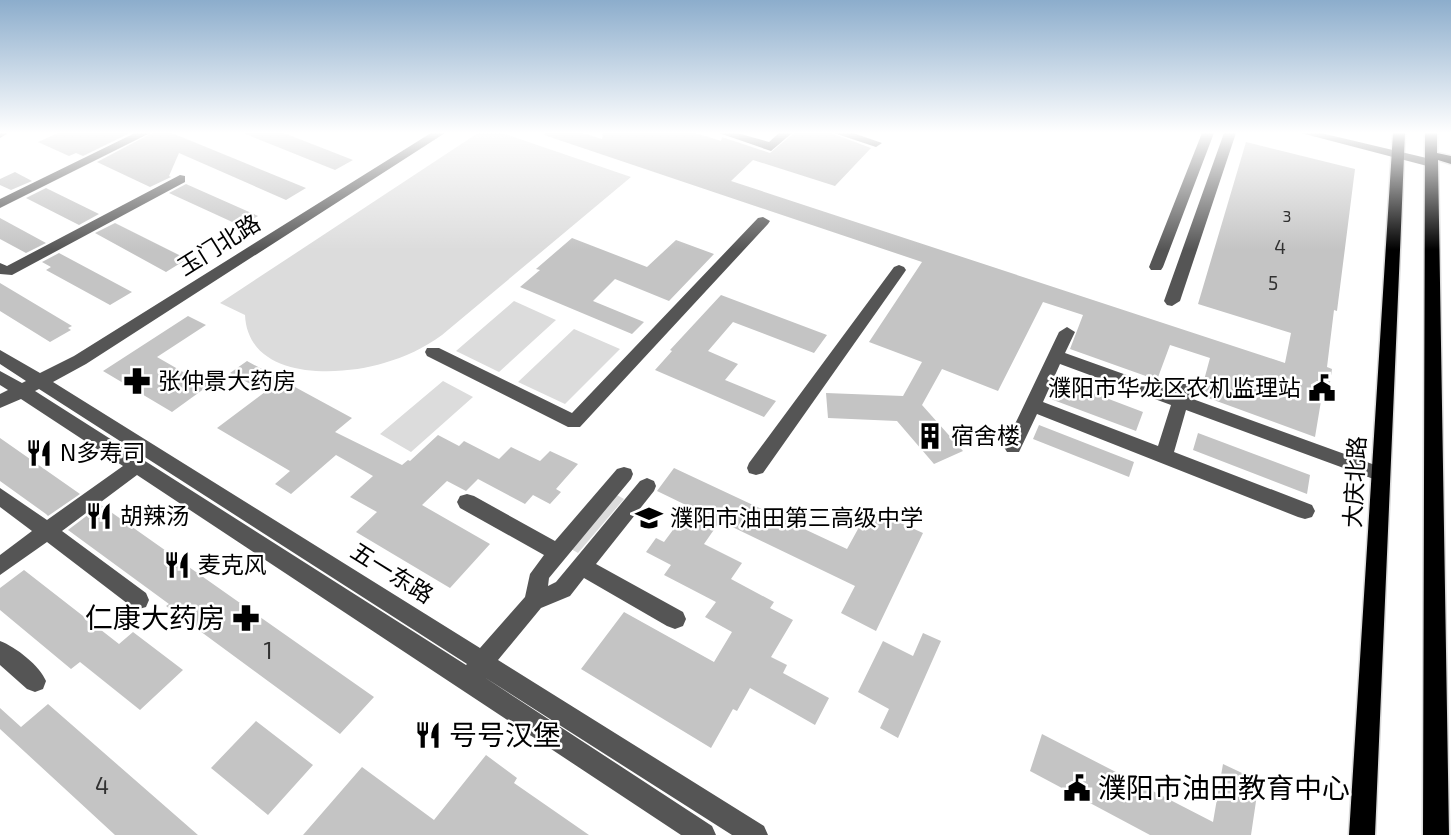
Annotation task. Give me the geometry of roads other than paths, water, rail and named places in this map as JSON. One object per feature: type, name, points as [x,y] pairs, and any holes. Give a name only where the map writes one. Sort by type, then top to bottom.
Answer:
[{"type":"main road","name":"大庆北路","points":[[1362,835],[1379,474],[1398,172]]},
{"type":"main road","points":[[1436,835],[1438,172]]},
{"type":"street","points":[[0,204],[65,172]]},
{"type":"street","name":"玉门北路","points":[[31,383],[68,353],[359,172]]},
{"type":"street","name":"玉门北路","points":[[0,402],[31,383],[80,360],[377,172]]},
{"type":"street","points":[[1156,267],[1193,172]]},
{"type":"street","points":[[1172,301],[1217,172]]},
{"type":"street","points":[[0,268],[7,272],[180,179]]},
{"type":"street","points":[[433,352],[574,422],[763,221]]},
{"type":"street","points":[[756,468],[898,270]]},
{"type":"street","points":[[1013,447],[1067,332]]},
{"type":"street","name":"五一东路","points":[[0,356],[136,466],[468,679],[703,835]]},
{"type":"street","points":[[1056,356],[1182,395],[1379,474]]},
{"type":"street","name":"五一东路","points":[[0,377],[31,383],[483,662],[755,835]]},
{"type":"street","points":[[1164,456],[1182,395]]},
{"type":"street","points":[[1033,405],[1305,511]]},
{"type":"street","points":[[0,566],[136,466]]},
{"type":"street","points":[[468,679],[534,601],[540,574],[624,474]]},
{"type":"street","points":[[534,601],[563,589],[647,486]]},
{"type":"street","points":[[0,495],[139,600]]},
{"type":"street","points":[[467,502],[558,553]]},
{"type":"street","points":[[582,566],[675,619]]},
{"type":"street","points":[[0,651],[35,681]]},
{"type":"place","name":"张仲景大药房","points":[[137,381]]},
{"type":"place","name":"濮阳市华龙区农机监理站","points":[[1322,388]]},
{"type":"place","name":"宿舍楼","points":[[930,436]]},
{"type":"place","name":"N多寿司","points":[[39,453]]},
{"type":"place","name":"胡辣汤","points":[[99,516]]},
{"type":"place","name":"濮阳市油田第三高级中学","points":[[649,518]]},
{"type":"place","name":"麦克风","points":[[177,565]]},
{"type":"place","name":"仁康大药房","points":[[246,618]]},
{"type":"place","name":"号号汉堡","points":[[428,735]]},
{"type":"place","name":"濮阳市油田教育中心","points":[[1077,788]]}]
